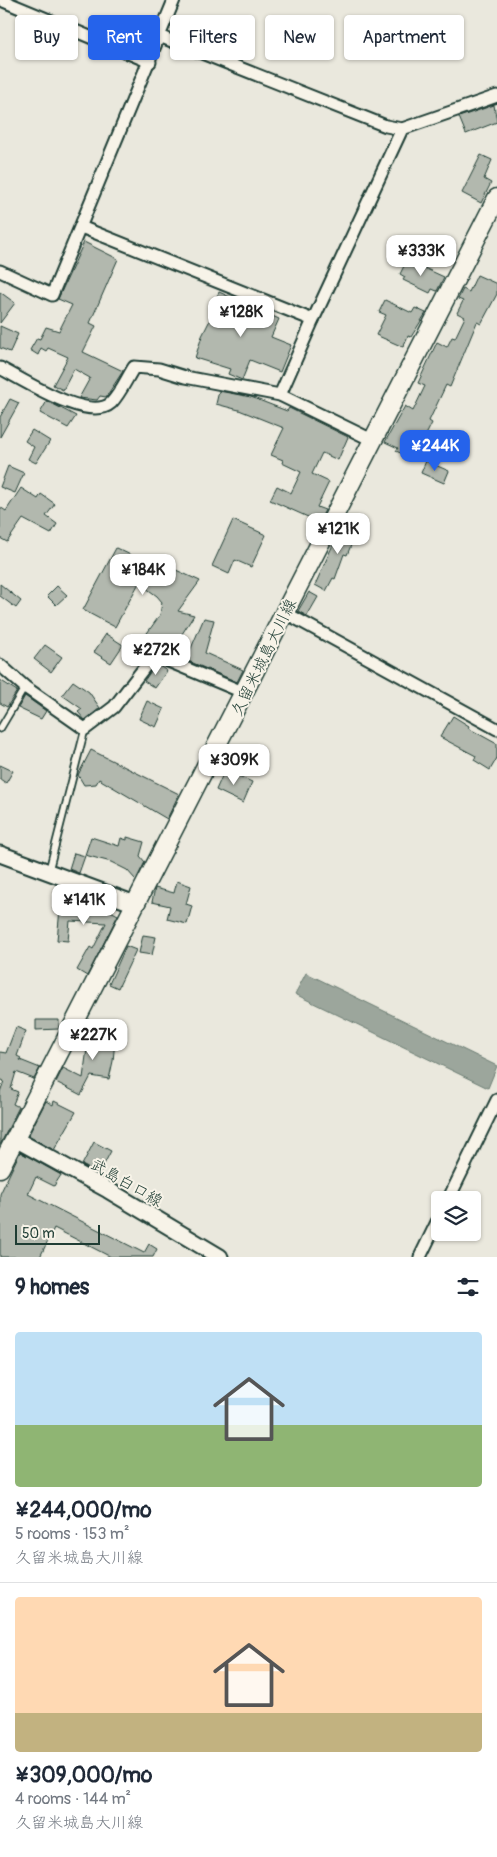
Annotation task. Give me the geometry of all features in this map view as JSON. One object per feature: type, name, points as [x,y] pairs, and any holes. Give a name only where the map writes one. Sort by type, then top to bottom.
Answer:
[{"type":"main road","name":"久留米城島大川線","points":[[0,1168],[245,693],[372,440],[492,220],[497,198]]},
{"type":"main road","points":[[0,854],[135,904]]},
{"type":"main road","name":"武島白口線","points":[[15,1139],[108,1190],[220,1257]]},
{"type":"street","points":[[0,0],[150,62],[52,295],[0,271]]},
{"type":"street","points":[[160,34],[174,0]]},
{"type":"street","points":[[160,36],[386,126],[402,129],[497,96]]},
{"type":"street","points":[[280,395],[402,129]]},
{"type":"street","points":[[81,227],[313,320]]},
{"type":"street","points":[[0,368],[71,405],[99,408],[110,404],[134,367],[159,369],[185,377],[280,395],[372,440]]},
{"type":"street","points":[[284,612],[497,729]]},
{"type":"street","points":[[0,666],[25,687],[85,729],[114,707],[154,655],[245,693]]},
{"type":"street","points":[[452,1191],[497,1100]]},
{"type":"street","points":[[420,1257],[431,1234]]},
{"type":"lane","points":[[0,729],[25,687]]},
{"type":"lane","points":[[49,872],[85,729]]},
{"type":"shaded area","points":[[306,973],[497,1066],[488,1088],[295,994]]},
{"type":"building","points":[[494,105],[497,122],[466,134],[459,117]]},
{"type":"building","points":[[481,155],[492,160],[484,179],[491,183],[481,203],[462,193]]},
{"type":"building","points":[[84,242],[118,259],[90,323],[96,326],[83,352],[123,371],[106,397],[100,396],[97,400],[79,398],[90,378],[74,369],[63,390],[53,385],[68,357],[48,348],[46,351],[41,348],[38,355],[30,350],[37,338],[40,339],[46,327],[59,331],[72,305],[58,299]]},
{"type":"building","points":[[407,260],[444,277],[437,291],[432,289],[430,293],[403,280],[405,277],[400,274]]},
{"type":"building","points":[[477,275],[497,284],[497,294],[481,324],[477,322],[450,387],[446,385],[429,421],[432,423],[414,459],[396,451],[398,448],[385,442],[405,406],[413,411],[425,386],[418,383],[437,342],[447,347],[452,337],[455,338],[465,317],[457,313],[463,301],[458,299],[463,289],[469,292]]},
{"type":"building","points":[[0,292],[15,303],[0,323]]},
{"type":"building","points":[[219,292],[279,319],[271,337],[291,345],[280,372],[250,360],[242,380],[228,374],[230,369],[195,358],[202,336],[215,310],[212,308]]},
{"type":"building","points":[[385,300],[412,313],[415,308],[426,313],[411,337],[408,336],[403,347],[376,335],[386,315],[379,312]]},
{"type":"building","points":[[0,326],[18,334],[10,352],[0,348]]},
{"type":"building","points":[[219,391],[251,397],[287,411],[289,408],[348,437],[338,460],[322,453],[312,474],[329,482],[317,507],[325,510],[319,522],[270,500],[277,486],[291,493],[301,472],[282,463],[283,460],[271,455],[284,428],[239,410],[216,404]]},
{"type":"building","points":[[10,399],[19,403],[0,437],[0,417]]},
{"type":"building","points":[[47,401],[76,416],[68,428],[40,413]]},
{"type":"building","points":[[32,430],[50,441],[36,463],[28,459],[34,447],[25,441]]},
{"type":"building","points":[[426,461],[449,471],[444,483],[421,473]]},
{"type":"building","points":[[8,466],[24,473],[15,493],[0,487]]},
{"type":"building","points":[[21,488],[38,499],[41,494],[55,504],[46,516],[57,524],[51,534],[23,519],[7,542],[0,538],[0,507],[6,511]]},
{"type":"building","points":[[233,520],[266,535],[251,567],[235,560],[229,574],[212,566]]},
{"type":"building","points":[[350,520],[364,527],[358,540],[354,538],[347,555],[344,554],[335,579],[333,578],[326,591],[315,585],[336,538],[341,540]]},
{"type":"building","points":[[116,548],[162,570],[176,570],[200,581],[178,611],[194,615],[170,653],[160,649],[161,647],[145,636],[160,615],[162,602],[139,583],[115,627],[83,610]]},
{"type":"building","points":[[0,584],[21,601],[16,608],[0,596]]},
{"type":"building","points":[[57,586],[67,595],[56,605],[47,596]]},
{"type":"building","points":[[309,592],[318,597],[307,616],[298,611]]},
{"type":"building","points":[[204,618],[214,620],[205,653],[243,670],[237,682],[186,660]]},
{"type":"building","points":[[106,634],[123,645],[111,663],[94,652]]},
{"type":"building","points":[[45,645],[62,657],[51,672],[34,659]]},
{"type":"building","points":[[156,664],[167,671],[155,688],[144,681]]},
{"type":"building","points":[[0,680],[17,691],[7,707],[0,703]]},
{"type":"building","points":[[73,681],[89,692],[100,708],[85,720],[78,712],[82,709],[62,695]]},
{"type":"building","points":[[25,696],[46,711],[41,719],[18,708]]},
{"type":"building","points":[[147,701],[164,709],[156,727],[139,719]]},
{"type":"building","points":[[453,716],[469,726],[468,728],[497,744],[497,758],[490,770],[474,760],[476,756],[440,737]]},
{"type":"building","points":[[91,750],[179,794],[167,819],[99,779],[96,784],[84,785],[78,775]]},
{"type":"building","points":[[0,765],[13,771],[6,783],[0,779]]},
{"type":"building","points":[[230,772],[252,782],[243,803],[216,790],[223,774]]},
{"type":"building","points":[[91,837],[119,846],[121,838],[127,840],[127,837],[144,842],[140,856],[145,862],[138,876],[135,879],[127,870],[111,862],[85,855]]},
{"type":"building","points":[[74,853],[85,856],[79,873],[69,869]]},
{"type":"building","points":[[177,881],[191,886],[186,904],[192,906],[187,924],[167,919],[170,906],[152,902],[155,888],[174,893]]},
{"type":"building","points":[[75,892],[86,896],[85,910],[104,911],[105,908],[118,915],[87,976],[77,970],[90,947],[93,949],[106,923],[70,921],[68,941],[57,940],[61,899],[75,901]]},
{"type":"building","points":[[143,935],[156,937],[152,955],[139,953]]},
{"type":"building","points":[[126,946],[136,950],[118,988],[109,984]]},
{"type":"building","points":[[36,1020],[59,1020],[59,1029],[36,1030]]},
{"type":"building","points":[[16,1027],[26,1031],[17,1056],[21,1058],[20,1060],[40,1068],[34,1079],[16,1072],[11,1089],[18,1092],[13,1104],[19,1107],[0,1145],[0,1092],[4,1081],[0,1079],[0,1052],[6,1053]]},
{"type":"building","points":[[90,1027],[116,1031],[113,1061],[109,1079],[91,1076],[81,1095],[56,1082],[63,1068],[83,1078]]},
{"type":"building","points":[[46,1101],[53,1105],[54,1101],[76,1112],[54,1150],[28,1136]]},
{"type":"building","points":[[94,1142],[111,1151],[99,1174],[82,1165]]},
{"type":"building","points":[[20,1152],[61,1175],[54,1186],[36,1177],[28,1194],[144,1253],[149,1244],[157,1249],[153,1257],[111,1257],[54,1228],[40,1257],[0,1257],[0,1194]]}]
